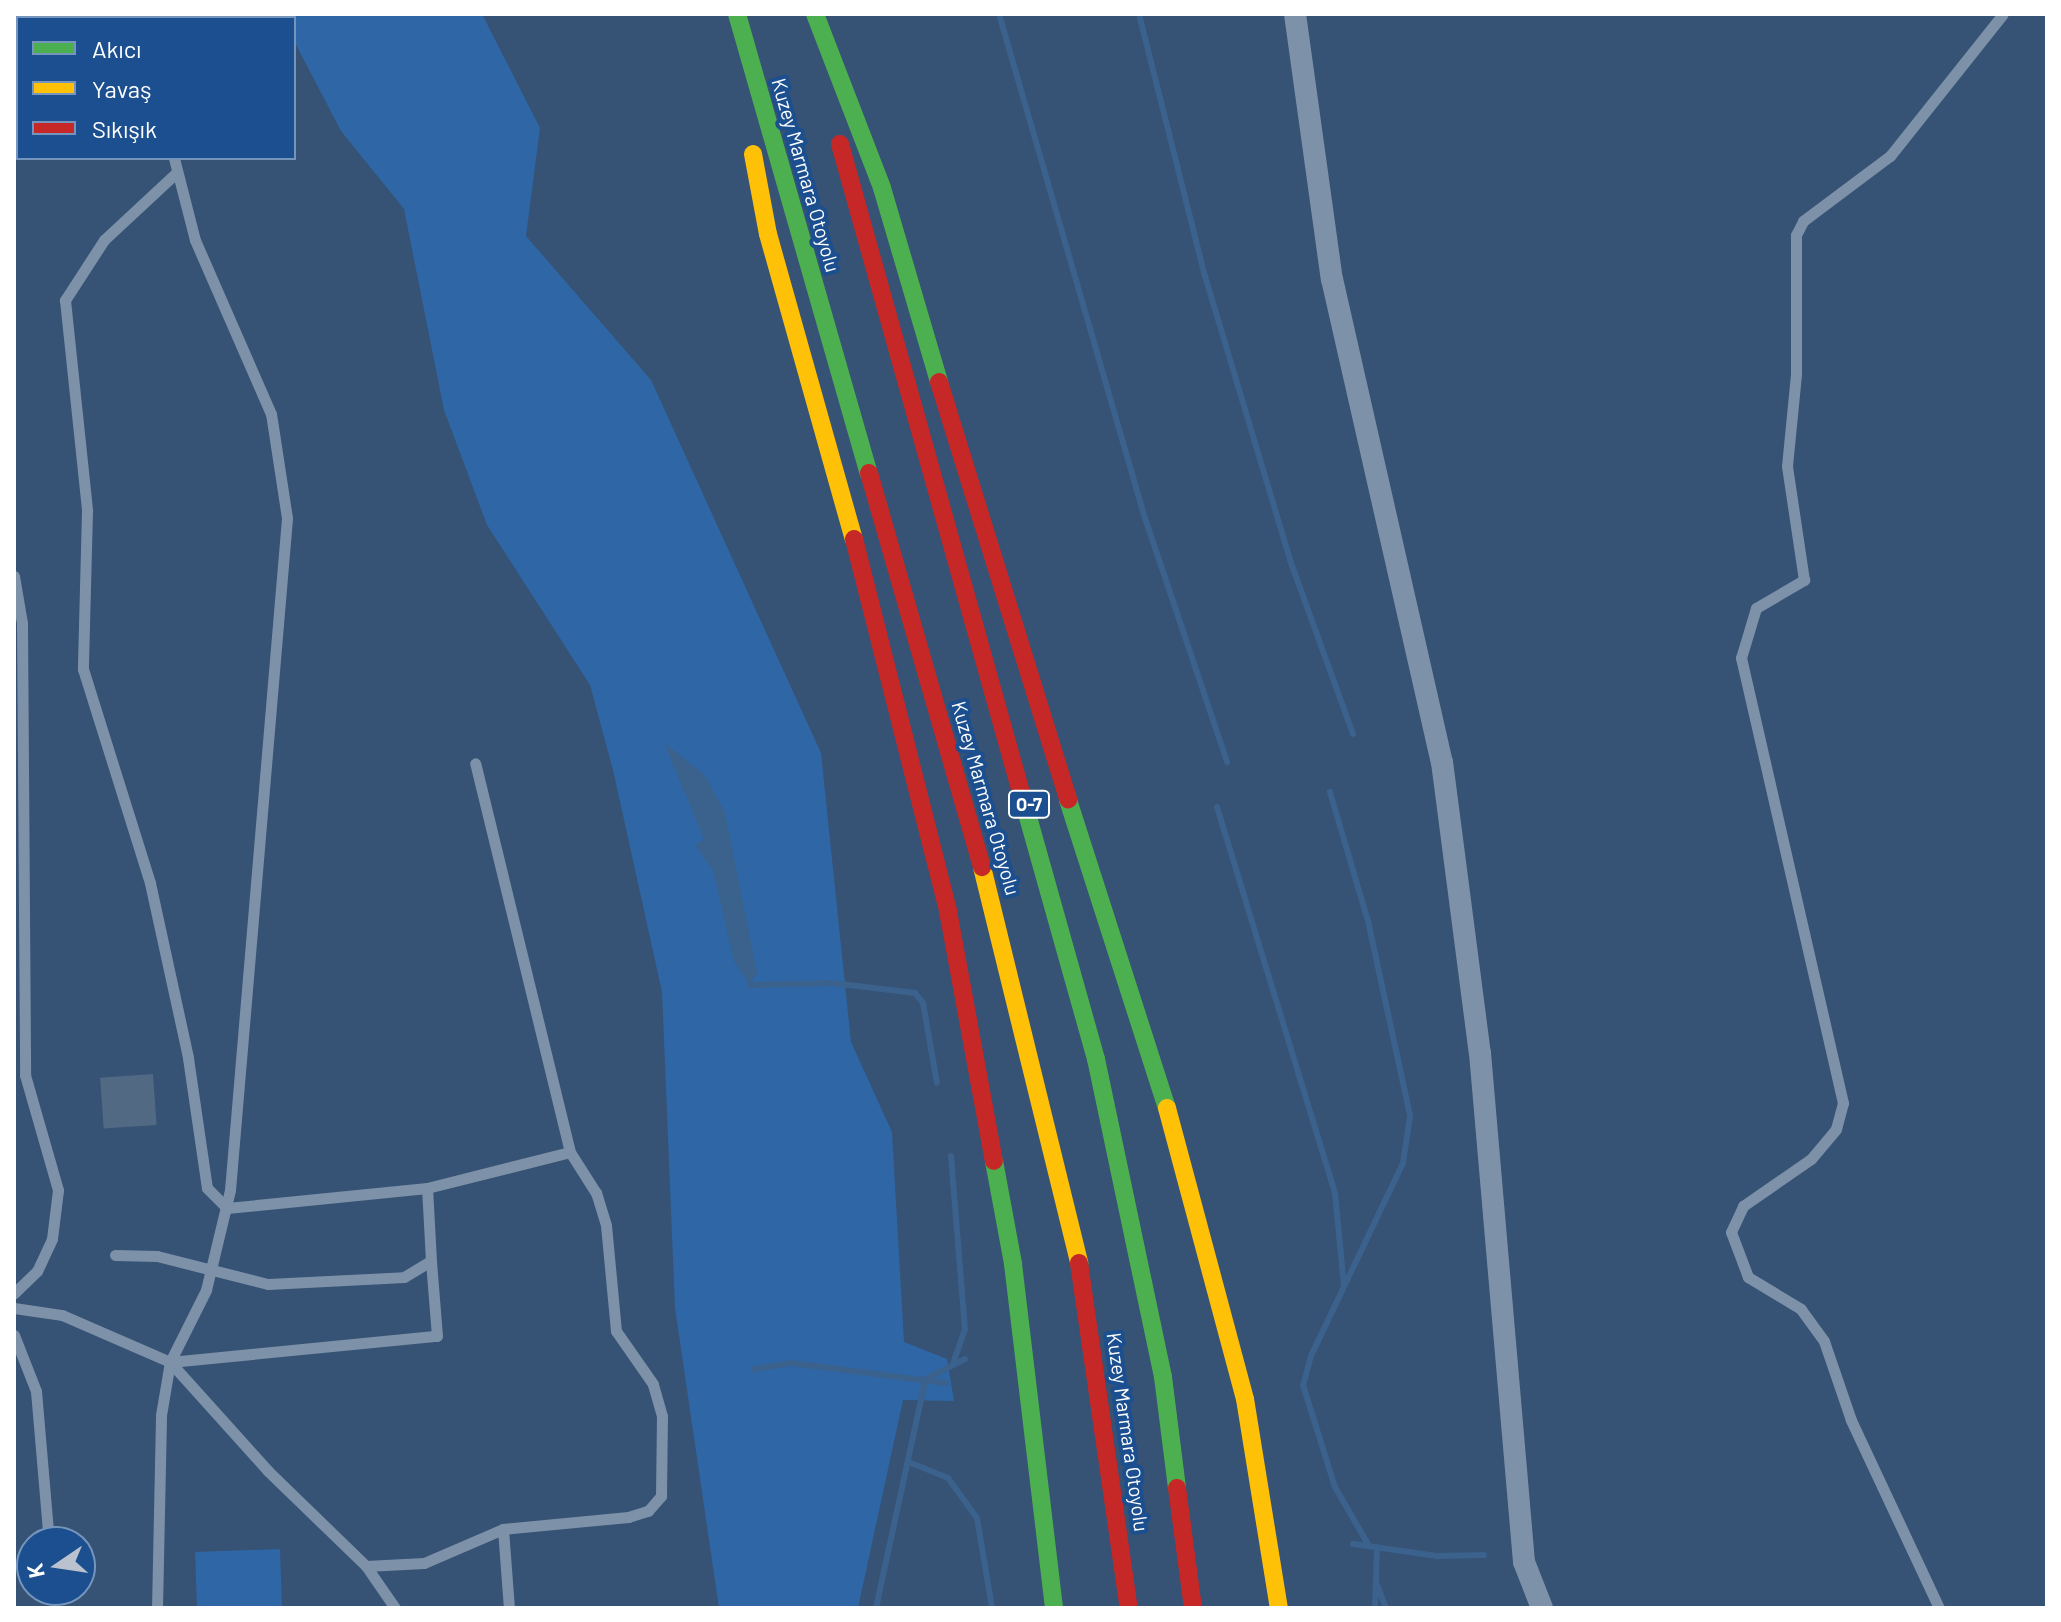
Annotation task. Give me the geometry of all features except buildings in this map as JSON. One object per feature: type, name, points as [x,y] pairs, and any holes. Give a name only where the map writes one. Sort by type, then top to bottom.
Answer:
[{"type":"highway","name":"Kuzey Marmara Otoyolu","points":[[737,14],[951,752],[1042,1101],[1104,1409],[1129,1608]]},
{"type":"highway","name":"Kuzey Marmara Otoyolu","points":[[803,14],[1096,1059],[1163,1377],[1193,1608]]},
{"type":"highway","points":[[815,14],[882,188],[1004,600],[1169,1108],[1245,1399],[1279,1608]]},
{"type":"highway","points":[[754,75],[747,121],[768,234],[926,810],[984,1096],[1026,1359],[1054,1608]]},
{"type":"highway","points":[[1169,1108],[1211,1202],[1284,1507]]},
{"type":"highway","points":[[1026,1359],[1032,1608]]},
{"type":"street","points":[[1295,14],[1332,279],[1442,762],[1478,1037],[1524,1562],[1542,1608]]},
{"type":"lane","points":[[1939,1608],[1851,1420],[1824,1341],[1801,1309],[1748,1277],[1731,1232],[1743,1206],[1811,1159],[1836,1129],[1843,1103],[1741,658],[1756,608],[1804,580],[1787,466],[1796,374],[1796,235],[1803,221],[1890,156],[2003,14]]},
{"type":"lane","points":[[157,1608],[161,1415],[170,1362],[211,1268],[227,1208],[287,518],[271,414],[195,240],[174,160]]},
{"type":"lane","points":[[176,173],[104,240],[65,300],[87,511],[83,669],[150,883],[188,1058],[207,1188],[227,1208]]},
{"type":"lane","points":[[14,576],[22,623],[25,1075],[58,1190],[52,1239],[37,1271],[14,1293]]},
{"type":"lane","points":[[366,1566],[424,1563],[503,1529],[628,1517],[648,1511],[661,1496],[662,1416],[653,1384],[616,1331],[606,1225],[596,1193],[570,1152],[475,763]]},
{"type":"lane","points":[[227,1208],[427,1188],[570,1152]]},
{"type":"lane","points":[[170,1362],[437,1336],[427,1188]]},
{"type":"lane","points":[[115,1255],[211,1268],[268,1284],[404,1277],[431,1261]]},
{"type":"lane","points":[[14,1308],[62,1315],[170,1362],[268,1471],[366,1566],[395,1608]]},
{"type":"lane","points":[[14,1335],[36,1391],[48,1526]]},
{"type":"lane","points":[[503,1529],[509,1608]]},
{"type":"shaded area","points":[[281,14],[482,14],[540,128],[526,236],[651,380],[821,753],[851,1042],[892,1132],[904,1342],[947,1359],[954,1401],[903,1400],[858,1608],[719,1608],[675,1308],[662,992],[613,770],[590,685],[487,525],[444,410],[404,209],[341,131],[296,45],[296,16]]},
{"type":"shaded area","points":[[664,743],[705,775],[725,813],[757,972],[750,985],[734,961],[713,870],[695,845],[704,839]]},
{"type":"shaded area","points":[[280,1549],[282,1608],[197,1608],[195,1552]]},
{"type":"waterway","points":[[999,14],[1144,515],[1227,762]]},
{"type":"waterway","points":[[1139,14],[1205,276],[1290,560],[1353,734]]},
{"type":"waterway","points":[[1330,792],[1368,921],[1410,1116],[1403,1163],[1311,1356],[1303,1385],[1335,1487],[1369,1546]]},
{"type":"waterway","points":[[1217,807],[1335,1193],[1344,1286]]},
{"type":"waterway","points":[[750,985],[832,983],[915,993],[923,1003],[937,1083]]},
{"type":"waterway","points":[[951,1156],[965,1329],[953,1363]]},
{"type":"waterway","points":[[924,1380],[965,1359]]},
{"type":"waterway","points":[[754,1369],[791,1363],[946,1383]]},
{"type":"waterway","points":[[876,1608],[925,1382]]},
{"type":"waterway","points":[[911,1463],[948,1478],[977,1518],[992,1608]]},
{"type":"waterway","points":[[1353,1544],[1437,1556],[1484,1555]]},
{"type":"waterway","points":[[1375,1608],[1377,1547]]},
{"type":"waterway","points":[[1376,1582],[1386,1608]]},
{"type":"traffic: fast","points":[[737,14],[869,473]]},
{"type":"traffic: fast","points":[[815,14],[882,188],[939,382]]},
{"type":"traffic: fast","points":[[1068,800],[1167,1108]]},
{"type":"traffic: fast","points":[[1026,810],[1096,1059],[1163,1377],[1177,1488]]},
{"type":"traffic: fast","points":[[994,1161],[1013,1264],[1054,1608]]},
{"type":"traffic: slow","points":[[753,154],[768,234],[854,539]]},
{"type":"traffic: slow","points":[[982,867],[1079,1263]]},
{"type":"traffic: slow","points":[[1167,1108],[1245,1399],[1279,1608]]},
{"type":"traffic: jam","points":[[840,144],[1026,810]]},
{"type":"traffic: jam","points":[[939,382],[1068,800]]},
{"type":"traffic: jam","points":[[869,473],[982,867]]},
{"type":"traffic: jam","points":[[854,539],[948,911],[994,1161]]},
{"type":"traffic: jam","points":[[1079,1263],[1129,1608]]},
{"type":"traffic: jam","points":[[1177,1488],[1193,1608]]}]
